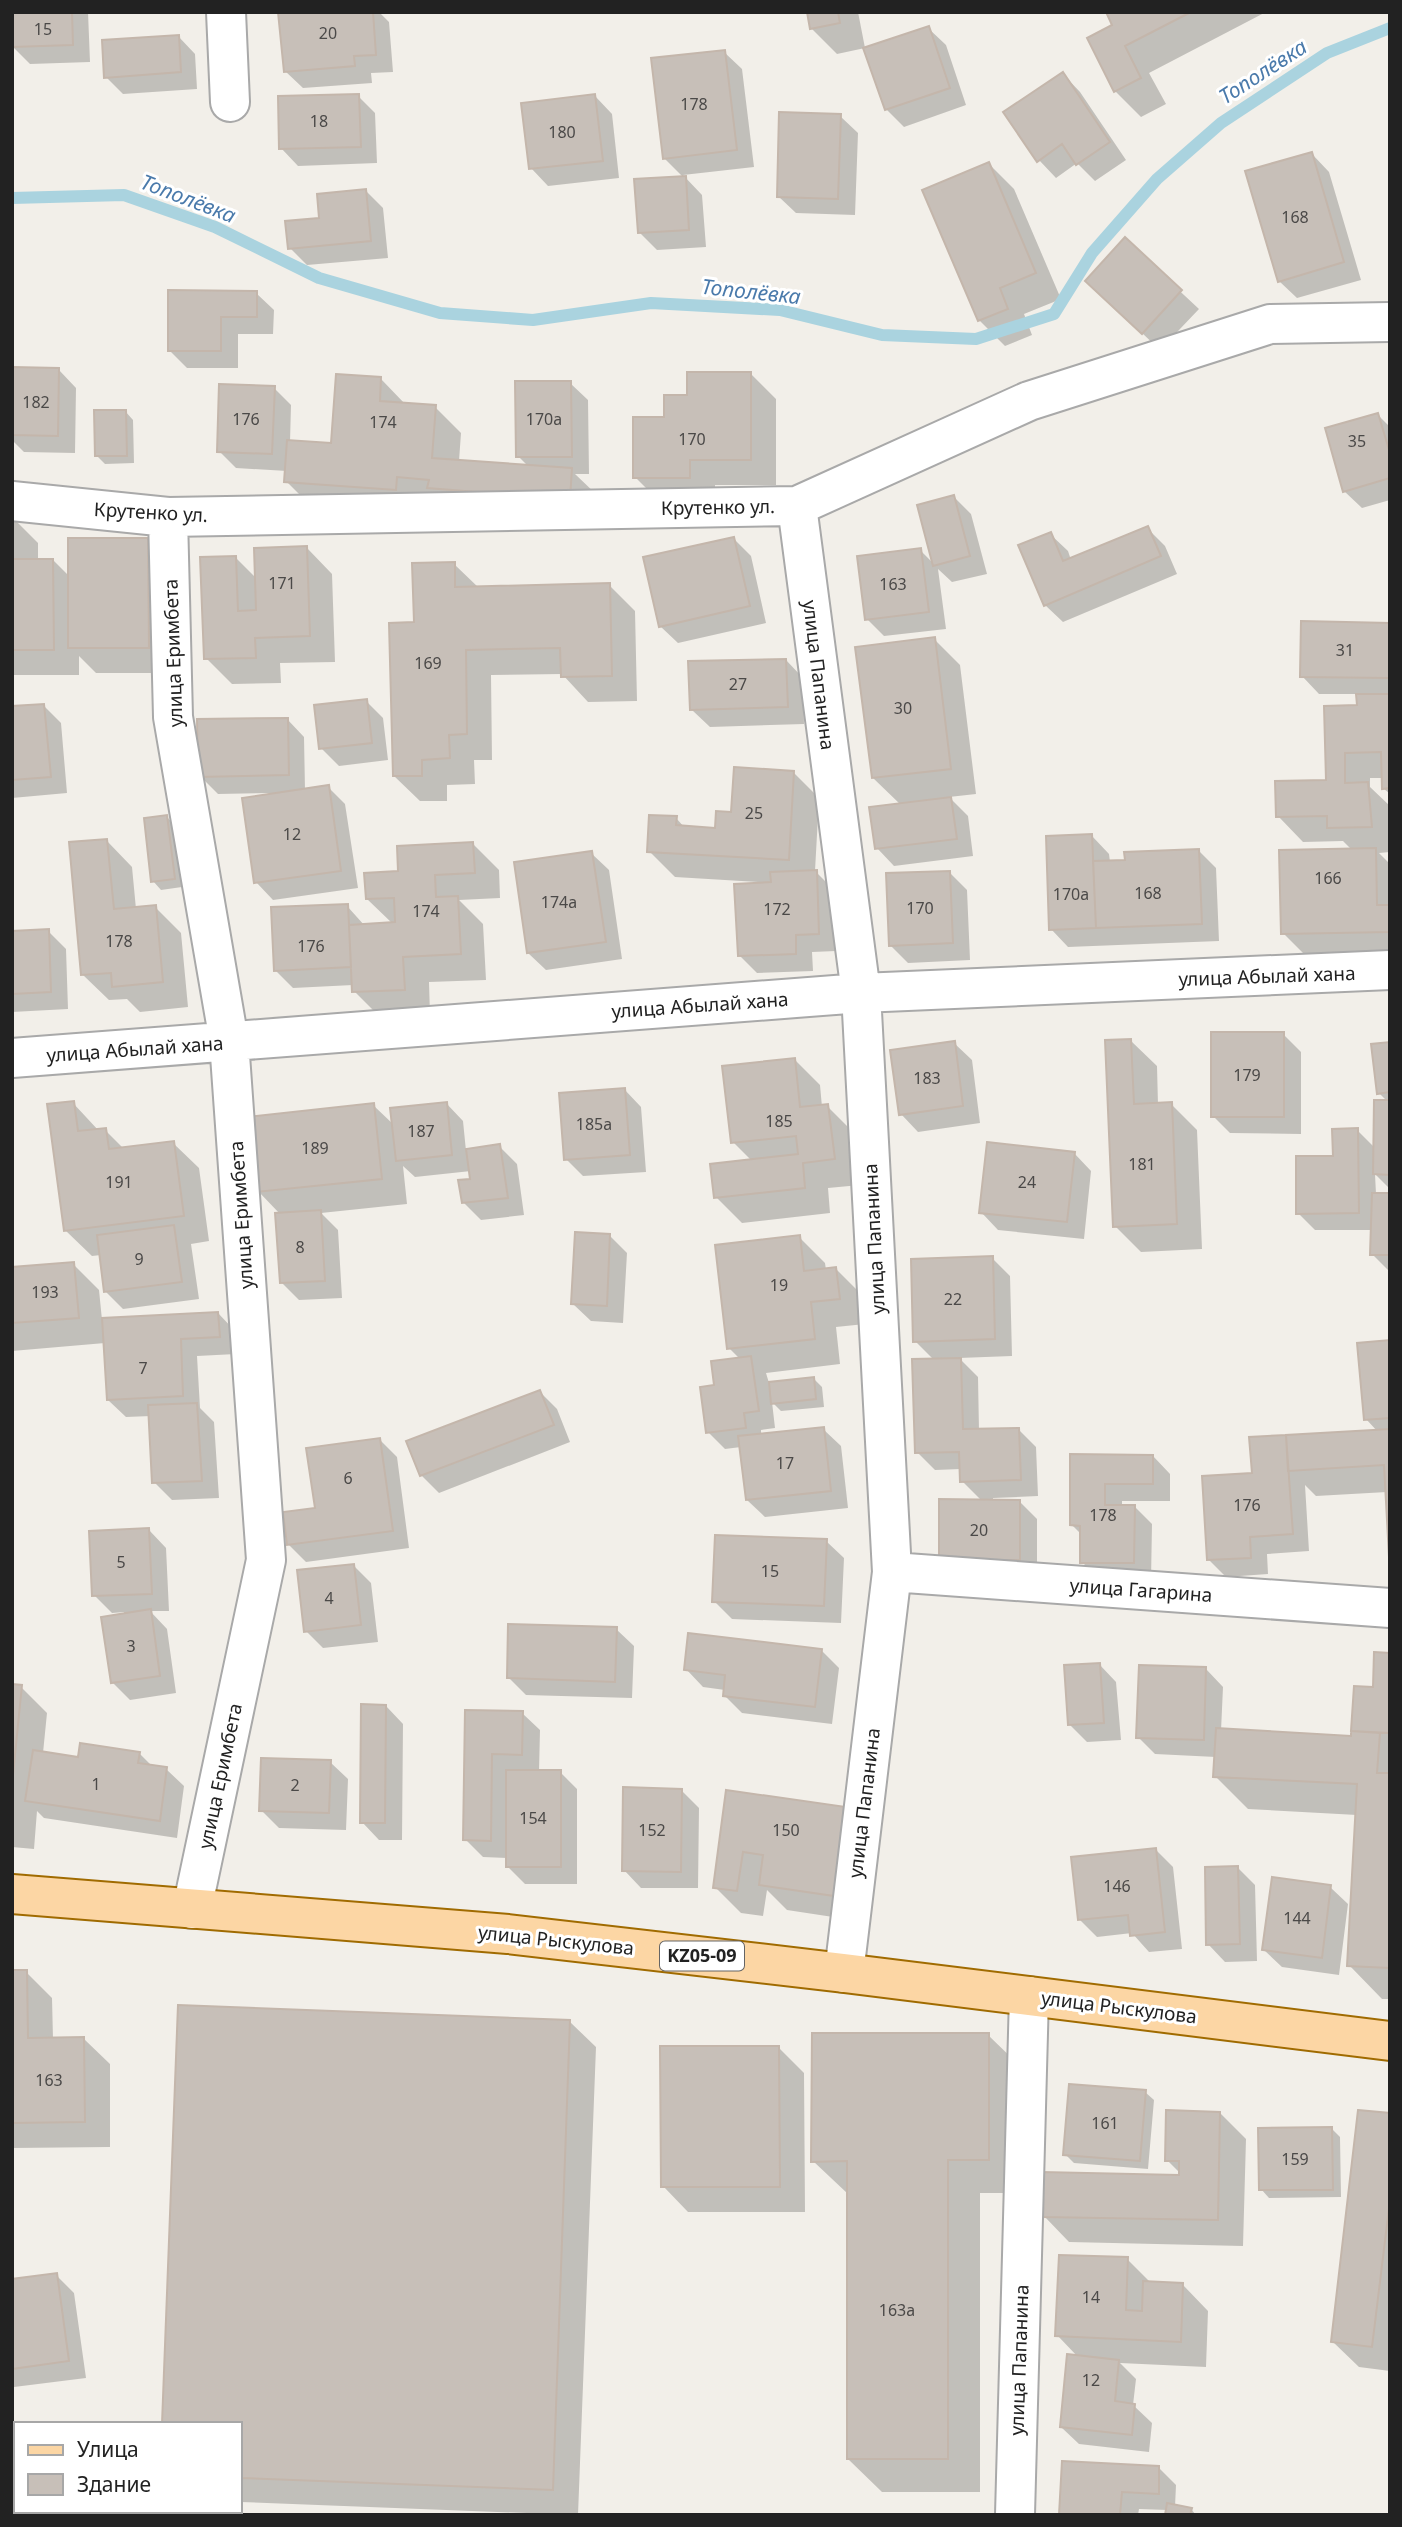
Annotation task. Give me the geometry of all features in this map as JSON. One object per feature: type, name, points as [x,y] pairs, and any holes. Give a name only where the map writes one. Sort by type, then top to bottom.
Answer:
[{"type":"main road","name":"улица Рыскулова","points":[[12,1894],[508,1934],[1390,2041]]},
{"type":"street","points":[[226,12],[230,102]]},
{"type":"street","name":"Крутенко ул.","points":[[12,502],[168,517],[797,506],[1028,401],[1270,324],[1390,322]]},
{"type":"street","name":"улица Папанина","points":[[797,506],[861,993],[892,1572],[844,1973]]},
{"type":"street","name":"улица Еримбета","points":[[168,517],[173,717],[229,1041],[266,1560],[192,1909]]},
{"type":"street","name":"улица Абылай хана","points":[[12,1058],[861,993],[1390,971]]},
{"type":"street","name":"улица Гагарина","points":[[892,1572],[1390,1608]]},
{"type":"street","name":"улица Папанина","points":[[1015,2515],[1029,1996]]},
{"type":"building","points":[[12,12],[72,12],[73,45],[12,47]]},
{"type":"building","points":[[278,12],[373,12],[376,55],[354,56],[355,66],[284,72]]},
{"type":"building","points":[[807,12],[838,12],[840,23],[810,29]]},
{"type":"building","points":[[1106,12],[1191,12],[1125,46],[1141,78],[1114,92],[1087,38],[1112,25]]},
{"type":"building","points":[[929,26],[950,88],[885,110],[863,48]]},
{"type":"building","points":[[179,35],[181,72],[104,78],[102,40]]},
{"type":"building","points":[[725,50],[737,150],[663,159],[651,58]]},
{"type":"building","points":[[1063,72],[1110,142],[1076,165],[1062,144],[1037,162],[1003,112]]},
{"type":"building","points":[[359,94],[361,147],[279,149],[278,96]]},
{"type":"building","points":[[595,94],[603,161],[529,169],[521,103]]},
{"type":"building","points":[[779,112],[841,114],[838,199],[777,197]]},
{"type":"building","points":[[1312,152],[1344,262],[1278,282],[1245,171]]},
{"type":"building","points":[[989,162],[1036,273],[1000,288],[1008,309],[978,321],[922,190]]},
{"type":"building","points":[[686,176],[689,230],[638,233],[634,179]]},
{"type":"building","points":[[366,189],[371,241],[288,249],[285,221],[319,218],[317,194]]},
{"type":"building","points":[[1125,237],[1182,290],[1142,334],[1085,281]]},
{"type":"building","points":[[168,290],[257,291],[257,317],[221,317],[221,351],[168,351]]},
{"type":"building","points":[[12,367],[59,368],[58,436],[12,435]]},
{"type":"building","points":[[687,372],[751,372],[751,460],[690,460],[690,478],[633,478],[633,417],[664,417],[664,395],[687,395]]},
{"type":"building","points":[[336,374],[381,377],[380,401],[436,405],[432,458],[572,468],[570,499],[427,488],[429,480],[397,477],[396,490],[284,482],[287,440],[331,443]]},
{"type":"building","points":[[515,381],[571,381],[572,457],[516,457]]},
{"type":"building","points":[[219,384],[275,386],[272,454],[217,452]]},
{"type":"building","points":[[94,410],[126,410],[127,456],[95,456]]},
{"type":"building","points":[[1378,413],[1390,453],[1390,478],[1343,492],[1325,428]]},
{"type":"building","points":[[954,495],[970,556],[933,566],[917,505]]},
{"type":"building","points":[[12,515],[13,559],[53,559],[54,650],[12,650]]},
{"type":"building","points":[[1148,526],[1161,556],[1044,606],[1018,545],[1051,532],[1063,561]]},
{"type":"building","points":[[734,537],[750,606],[659,627],[643,557]]},
{"type":"building","points":[[68,538],[148,538],[149,648],[68,648]]},
{"type":"building","points":[[307,546],[310,636],[255,638],[256,658],[204,659],[200,557],[236,556],[238,611],[256,610],[254,548]]},
{"type":"building","points":[[921,548],[929,612],[865,620],[857,556]]},
{"type":"building","points":[[455,562],[455,587],[610,583],[612,676],[561,677],[560,648],[466,650],[467,734],[449,735],[450,758],[422,760],[422,776],[393,776],[389,623],[414,622],[412,563]]},
{"type":"building","points":[[1301,621],[1390,623],[1390,678],[1300,677]]},
{"type":"building","points":[[935,637],[951,769],[872,778],[855,647]]},
{"type":"building","points":[[786,659],[788,707],[690,710],[688,661]]},
{"type":"building","points":[[1356,694],[1390,694],[1390,788],[1382,789],[1381,752],[1345,753],[1345,783],[1368,782],[1372,827],[1327,828],[1327,816],[1276,817],[1275,781],[1326,780],[1324,706],[1357,705]]},
{"type":"building","points":[[367,699],[372,743],[319,749],[314,705]]},
{"type":"building","points":[[44,704],[51,777],[12,780],[12,706]]},
{"type":"building","points":[[288,718],[289,775],[198,777],[197,719]]},
{"type":"building","points":[[734,767],[794,771],[789,860],[647,852],[649,815],[677,816],[676,825],[715,828],[716,811],[731,812]]},
{"type":"building","points":[[329,785],[341,871],[254,883],[242,798]]},
{"type":"building","points":[[951,797],[957,839],[875,849],[869,807]]},
{"type":"building","points":[[167,815],[175,879],[151,882],[144,818]]},
{"type":"building","points":[[1092,834],[1096,928],[1049,930],[1046,836]]},
{"type":"building","points":[[107,839],[114,909],[156,905],[163,982],[112,987],[111,973],[81,975],[69,842]]},
{"type":"building","points":[[473,842],[475,873],[435,875],[436,897],[458,896],[461,954],[403,957],[405,990],[352,992],[349,925],[395,922],[394,898],[366,899],[364,873],[398,871],[397,846]]},
{"type":"building","points":[[1376,848],[1377,905],[1390,905],[1390,932],[1281,934],[1279,850]]},
{"type":"building","points":[[1199,849],[1202,924],[1096,928],[1093,861],[1125,860],[1124,852]]},
{"type":"building","points":[[592,851],[606,942],[527,953],[514,862]]},
{"type":"building","points":[[817,870],[819,934],[796,935],[796,954],[738,956],[734,884],[771,882],[770,872]]},
{"type":"building","points":[[950,871],[953,943],[889,946],[886,873]]},
{"type":"building","points":[[348,904],[351,967],[274,971],[271,907]]},
{"type":"building","points":[[49,929],[51,992],[12,994],[12,931]]},
{"type":"building","points":[[1211,1032],[1284,1032],[1284,1117],[1211,1117]]},
{"type":"building","points":[[1131,1039],[1134,1104],[1172,1102],[1177,1224],[1113,1227],[1105,1040]]},
{"type":"building","points":[[955,1041],[963,1106],[899,1115],[890,1050]]},
{"type":"building","points":[[1390,1042],[1390,1092],[1377,1094],[1371,1044]]},
{"type":"building","points":[[795,1058],[800,1107],[828,1104],[835,1159],[803,1163],[805,1188],[714,1198],[710,1164],[798,1154],[796,1136],[731,1143],[722,1066]]},
{"type":"building","points":[[625,1088],[630,1155],[564,1160],[559,1093]]},
{"type":"building","points":[[1374,1100],[1390,1100],[1390,1175],[1373,1174]]},
{"type":"building","points":[[74,1101],[78,1131],[106,1128],[109,1149],[174,1141],[184,1216],[64,1231],[47,1104]]},
{"type":"building","points":[[447,1102],[452,1155],[396,1161],[390,1108]]},
{"type":"building","points":[[374,1103],[382,1179],[256,1192],[248,1117]]},
{"type":"building","points":[[1358,1128],[1359,1213],[1296,1214],[1296,1156],[1333,1156],[1332,1129]]},
{"type":"building","points":[[987,1142],[1075,1152],[1067,1222],[979,1213]]},
{"type":"building","points":[[500,1144],[508,1198],[462,1203],[458,1180],[470,1179],[466,1149]]},
{"type":"building","points":[[1372,1193],[1390,1193],[1390,1255],[1370,1255]]},
{"type":"building","points":[[321,1210],[325,1281],[280,1283],[275,1213]]},
{"type":"building","points":[[174,1225],[182,1282],[104,1292],[97,1235]]},
{"type":"building","points":[[575,1232],[610,1234],[607,1306],[571,1304]]},
{"type":"building","points":[[800,1235],[804,1271],[836,1267],[840,1299],[811,1302],[815,1339],[727,1349],[715,1245]]},
{"type":"building","points":[[993,1256],[995,1339],[913,1342],[911,1259]]},
{"type":"building","points":[[74,1262],[79,1318],[12,1323],[12,1267]]},
{"type":"building","points":[[218,1312],[220,1337],[181,1339],[183,1396],[107,1400],[102,1318]]},
{"type":"building","points":[[1390,1340],[1390,1418],[1364,1420],[1357,1343]]},
{"type":"building","points":[[751,1356],[759,1411],[744,1413],[746,1428],[706,1433],[700,1387],[714,1385],[711,1361]]},
{"type":"building","points":[[961,1358],[963,1429],[1019,1428],[1021,1480],[960,1482],[959,1452],[915,1453],[912,1359]]},
{"type":"building","points":[[814,1377],[816,1399],[771,1404],[769,1382]]},
{"type":"building","points":[[540,1390],[554,1425],[420,1476],[406,1441]]},
{"type":"building","points":[[197,1403],[202,1481],[152,1483],[148,1405]]},
{"type":"building","points":[[824,1427],[831,1491],[746,1500],[738,1436]]},
{"type":"building","points":[[1390,1429],[1389,1557],[1384,1465],[1288,1471],[1286,1435]]},
{"type":"building","points":[[1286,1435],[1293,1534],[1250,1537],[1251,1558],[1207,1560],[1202,1476],[1252,1473],[1249,1437]]},
{"type":"building","points":[[380,1438],[393,1531],[287,1545],[283,1512],[315,1508],[306,1448]]},
{"type":"building","points":[[1070,1454],[1153,1455],[1153,1484],[1105,1484],[1105,1505],[1135,1505],[1134,1563],[1080,1563],[1080,1526],[1070,1525]]},
{"type":"building","points":[[939,1499],[1020,1500],[1020,1560],[939,1560]]},
{"type":"building","points":[[149,1528],[152,1594],[92,1596],[89,1531]]},
{"type":"building","points":[[715,1535],[827,1539],[824,1606],[712,1602]]},
{"type":"building","points":[[354,1564],[361,1625],[304,1632],[297,1570]]},
{"type":"building","points":[[151,1609],[160,1676],[111,1683],[101,1617]]},
{"type":"building","points":[[508,1624],[617,1627],[615,1682],[507,1678]]},
{"type":"building","points":[[688,1633],[822,1649],[815,1707],[723,1696],[725,1675],[684,1670]]},
{"type":"building","points":[[1374,1652],[1390,1653],[1390,1733],[1351,1731],[1354,1686],[1373,1687]]},
{"type":"building","points":[[1100,1663],[1104,1723],[1068,1725],[1064,1665]]},
{"type":"building","points":[[1139,1665],[1206,1667],[1204,1740],[1136,1738]]},
{"type":"building","points":[[12,1684],[22,1685],[12,1785]]},
{"type":"building","points":[[361,1704],[386,1705],[385,1823],[360,1823]]},
{"type":"building","points":[[465,1710],[523,1711],[522,1755],[492,1754],[491,1841],[463,1840]]},
{"type":"building","points":[[1216,1728],[1351,1736],[1351,1731],[1380,1733],[1377,1773],[1390,1773],[1390,1968],[1347,1966],[1357,1784],[1213,1777]]},
{"type":"building","points":[[80,1743],[140,1752],[138,1763],[167,1767],[160,1821],[25,1801],[33,1750],[78,1757]]},
{"type":"building","points":[[261,1758],[331,1760],[329,1813],[259,1811]]},
{"type":"building","points":[[506,1770],[561,1770],[561,1867],[506,1867]]},
{"type":"building","points":[[623,1787],[682,1789],[681,1872],[622,1871]]},
{"type":"building","points":[[726,1790],[853,1808],[841,1897],[759,1885],[763,1855],[743,1852],[737,1891],[713,1888]]},
{"type":"building","points":[[1156,1848],[1165,1932],[1130,1936],[1128,1915],[1078,1920],[1071,1857]]},
{"type":"building","points":[[1238,1866],[1240,1944],[1206,1945],[1205,1867]]},
{"type":"building","points":[[1272,1877],[1331,1885],[1322,1958],[1262,1950]]},
{"type":"building","points":[[12,1970],[27,1970],[28,2038],[84,2037],[85,2122],[12,2123]]},
{"type":"building","points":[[178,2005],[570,2020],[553,2490],[242,2478],[242,2422],[162,2422]]},
{"type":"building","points":[[812,2033],[989,2033],[989,2160],[948,2160],[948,2459],[847,2459],[847,2161],[811,2162]]},
{"type":"building","points":[[660,2046],[779,2046],[780,2187],[661,2187]]},
{"type":"building","points":[[1069,2084],[1146,2090],[1140,2161],[1063,2155]]},
{"type":"building","points":[[1166,2110],[1220,2112],[1218,2220],[1042,2217],[1042,2172],[1179,2175],[1179,2161],[1165,2161]]},
{"type":"building","points":[[1358,2110],[1390,2113],[1390,2200],[1372,2347],[1331,2342]]},
{"type":"building","points":[[1332,2127],[1333,2190],[1259,2190],[1258,2128]]},
{"type":"building","points":[[1059,2255],[1128,2257],[1126,2310],[1142,2311],[1143,2281],[1183,2283],[1181,2342],[1055,2336]]},
{"type":"building","points":[[57,2273],[69,2361],[12,2369],[12,2279]]},
{"type":"building","points":[[1067,2354],[1119,2360],[1115,2401],[1135,2404],[1132,2435],[1060,2427]]},
{"type":"building","points":[[1062,2461],[1159,2466],[1159,2494],[1122,2492],[1120,2515],[1059,2515]]},
{"type":"building","points":[[1167,2503],[1192,2508],[1190,2515],[1165,2515]]},
{"type":"waterway","name":"Тополёвка","points":[[12,198],[124,195],[215,227],[319,278],[440,313],[533,320],[651,303],[780,310],[882,335],[976,339],[1054,314],[1092,253],[1157,179],[1221,123],[1327,53],[1390,28]]}]
